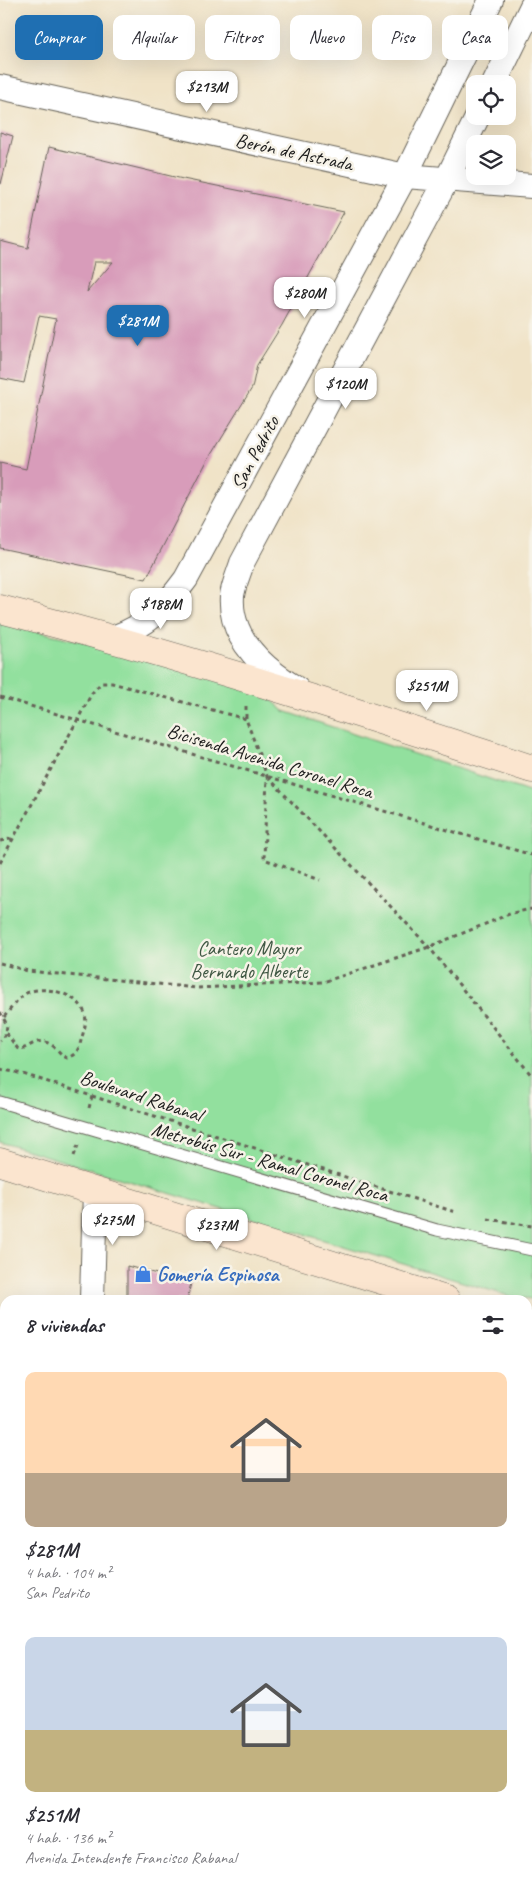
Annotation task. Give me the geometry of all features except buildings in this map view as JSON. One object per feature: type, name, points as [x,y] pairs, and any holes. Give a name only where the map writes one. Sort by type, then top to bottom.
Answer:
[{"type":"main road","points":[[0,609],[113,638],[247,678],[532,769]]},
{"type":"main road","points":[[0,1162],[430,1295]]},
{"type":"street","name":"San Pedrito","points":[[113,638],[134,630],[151,620],[167,605],[186,579],[405,176],[491,0]]},
{"type":"street","points":[[498,75],[532,6]]},
{"type":"street","name":"Berón de Astrada","points":[[0,87],[405,176],[446,181],[532,186]]},
{"type":"street","name":"San Pedrito","points":[[310,697],[277,677],[252,655],[236,626],[232,596],[242,563],[446,181],[474,125]]},
{"type":"street","points":[[92,1295],[95,1190]]},
{"type":"lane","name":"Metrobús Sur - Ramal Coronel Roca","points":[[0,1102],[437,1230],[532,1250]]},
{"type":"path","points":[[247,678],[246,720],[267,776],[264,859],[320,880]]},
{"type":"path","points":[[0,863],[16,838],[92,693],[101,684],[112,683],[246,720]]},
{"type":"path","name":"Bicisenda Avenida Coronel Roca","points":[[0,697],[532,855]]},
{"type":"path","points":[[267,776],[429,947],[532,1076]]},
{"type":"path","points":[[0,841],[16,838]]},
{"type":"path","points":[[0,963],[28,971],[197,988],[322,982],[429,947],[512,914],[532,909]]},
{"type":"path","points":[[4,1017],[22,996],[30,991],[41,989],[72,997],[81,1005],[85,1014],[80,1047],[75,1055],[67,1058],[60,1055],[48,1042],[39,1042],[24,1049],[18,1049],[6,1033]]},
{"type":"path","points":[[0,1012],[7,1025],[6,1033],[0,1040]]},
{"type":"path","name":"Boulevard Rabanal","points":[[0,1069],[23,1074],[464,1215]]},
{"type":"path","points":[[484,1218],[532,1226]]},
{"type":"green space","name":"Cantero Mayor Bernardo Alberte","points":[[0,623],[247,678],[284,711],[532,793],[532,1295],[505,1295],[0,1142]]},
{"type":"place","name":"Gomería Espinosa","points":[[143,1274]]}]
